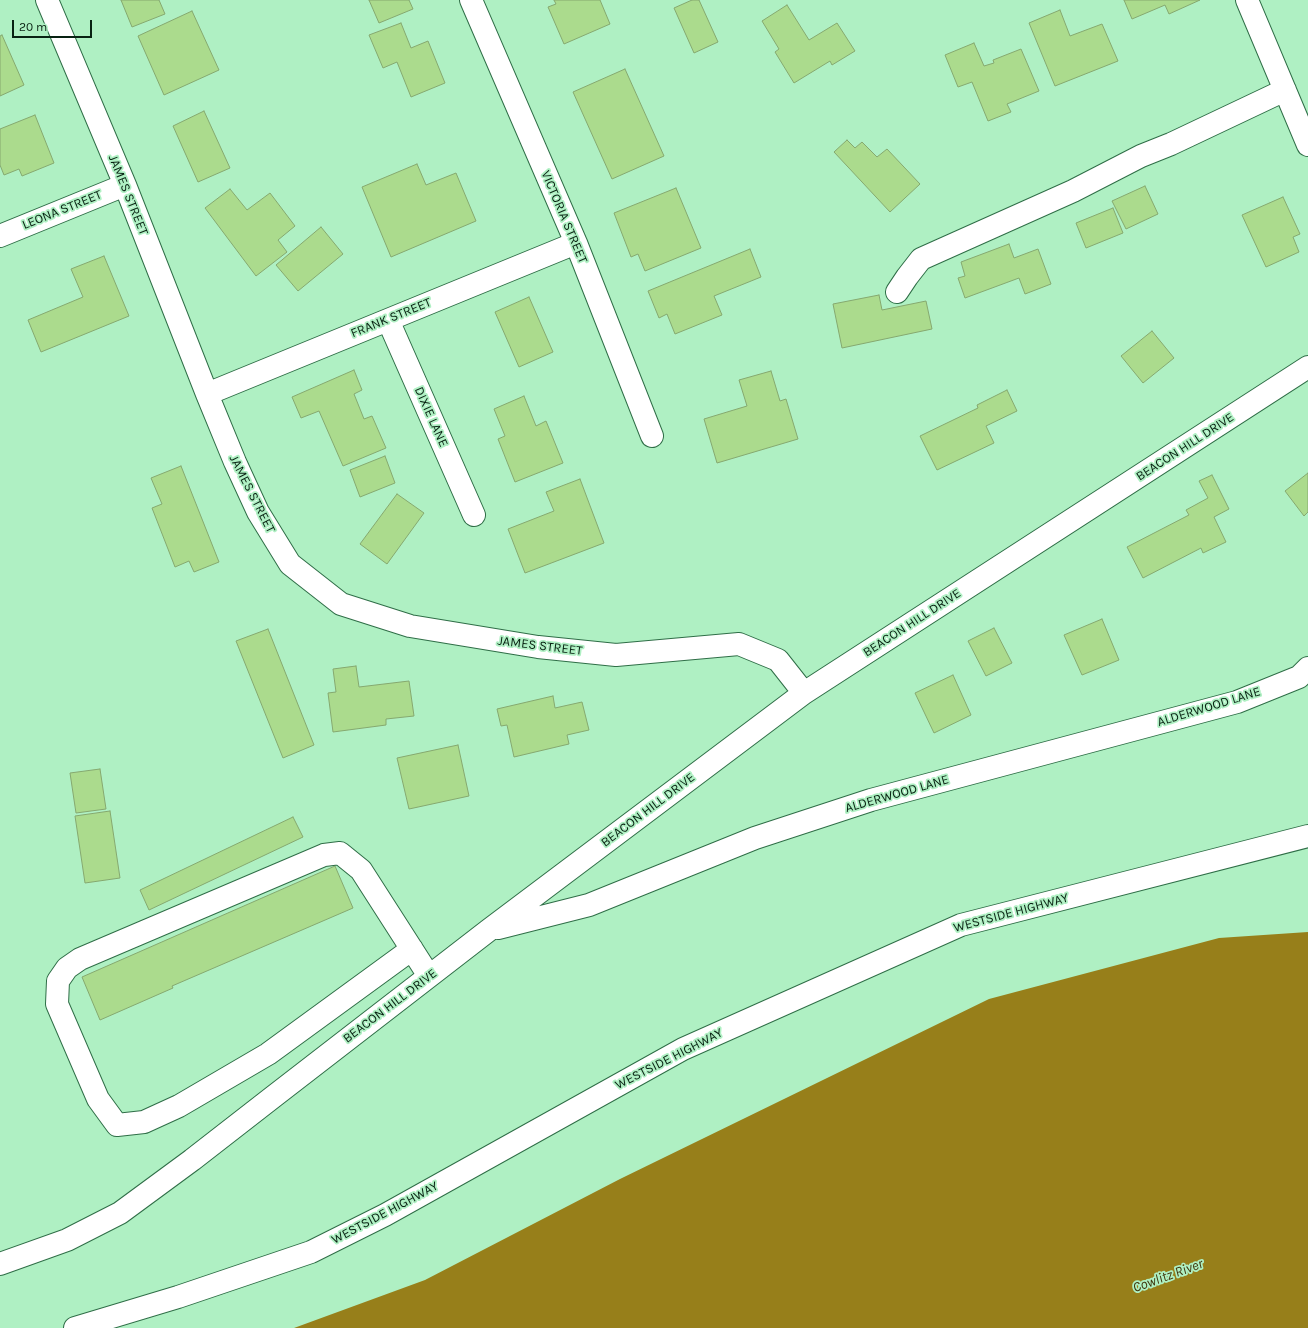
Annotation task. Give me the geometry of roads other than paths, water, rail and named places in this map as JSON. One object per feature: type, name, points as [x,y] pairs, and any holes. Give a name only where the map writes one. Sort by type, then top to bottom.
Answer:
[{"type":"street","name":"JAMES STREET","points":[[47,0],[125,185],[235,462],[258,512],[290,564],[341,604],[410,626],[554,649],[616,655],[739,644],[778,660],[804,693]]},
{"type":"street","name":"VICTORIA STREET","points":[[471,0],[576,243],[652,436]]},
{"type":"street","points":[[1247,0],[1308,145]]},
{"type":"street","points":[[897,292],[907,276],[921,259],[1073,191],[1141,156],[1285,90]]},
{"type":"street","name":"LEONA STREET","points":[[0,236],[125,185]]},
{"type":"street","name":"FRANK STREET","points":[[207,394],[576,243]]},
{"type":"street","name":"DIXIE LANE","points":[[388,320],[474,515]]},
{"type":"street","name":"BEACON HILL DRIVE","points":[[0,1264],[67,1240],[120,1213],[192,1160],[489,930],[804,693],[1308,368]]},
{"type":"street","name":"ALDERWOOD LANE","points":[[489,930],[589,905],[755,838],[871,800],[1237,702],[1299,677],[1308,668]]},
{"type":"street","name":"WESTSIDE HIGHWAY","points":[[75,1328],[178,1297],[311,1252],[385,1215],[683,1049],[961,925],[1308,836]]},
{"type":"street","points":[[412,949],[268,1054],[179,1106],[144,1122],[117,1125],[113,1120],[98,1099],[57,1004],[58,981],[68,968],[80,959],[324,855],[340,853],[362,870],[412,949],[429,976]]},
{"type":"water","name":"Cowlitz River","points":[[1308,932],[1308,1328],[294,1328],[425,1280],[620,1179],[989,999],[1219,938]]}]
